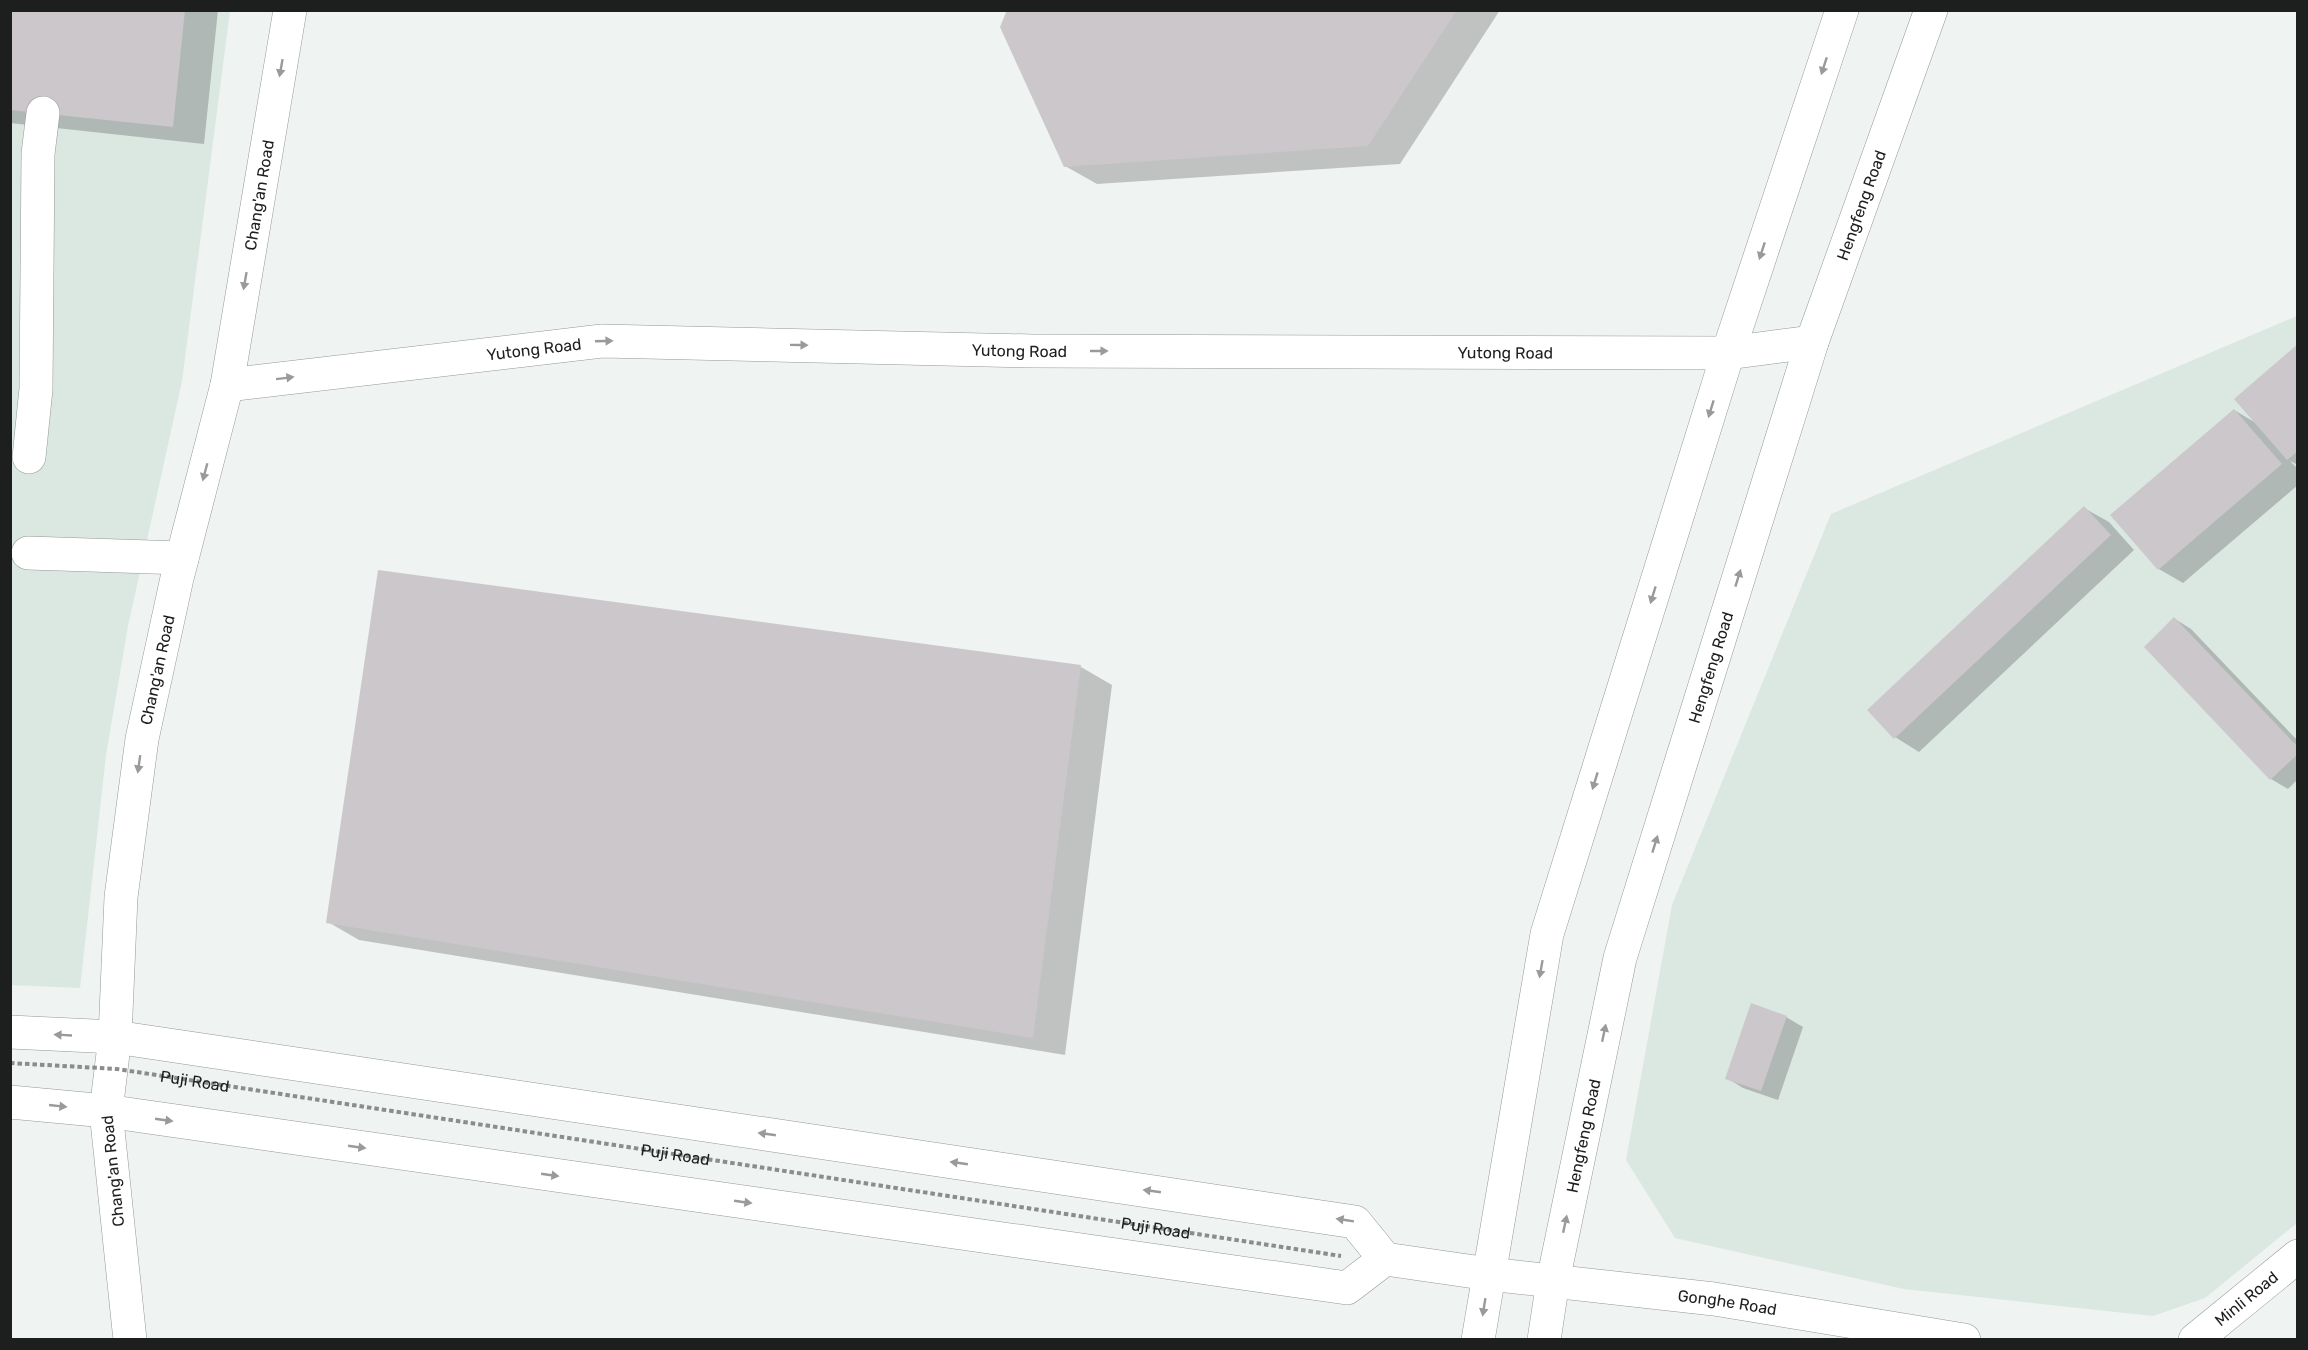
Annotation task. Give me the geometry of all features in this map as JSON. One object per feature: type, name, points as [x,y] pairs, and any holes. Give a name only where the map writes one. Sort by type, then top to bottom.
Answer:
[{"type":"street","name":"Chang'an Road","points":[[130,1340],[106,1111],[115,1037],[121,897],[142,739],[182,558],[227,385],[290,10]]},
{"type":"street","points":[[1478,1340],[1547,934],[1728,353],[1842,10]]},
{"type":"street","name":"Hengfeng Road","points":[[1544,1340],[1553,1281],[1620,958],[1812,342],[1931,10]]},
{"type":"street","points":[[29,457],[36,389],[38,154],[43,113]]},
{"type":"street","name":"Yutong Road","points":[[227,385],[602,341],[1032,351],[1728,353],[1812,342]]},
{"type":"street","points":[[28,553],[182,558]]},
{"type":"street","points":[[10,1032],[115,1037],[1356,1222],[1385,1259],[1489,1274]]},
{"type":"street","points":[[10,1102],[106,1111],[1347,1288],[1385,1259]]},
{"type":"street","name":"Minli Road","points":[[2195,1340],[2298,1256]]},
{"type":"street","name":"Gonghe Road","points":[[1489,1274],[1714,1299],[1964,1340]]},
{"type":"path","name":"Puji Road","points":[[10,1063],[117,1069],[1341,1256]]},
{"type":"shaded area","points":[[11,11],[230,11],[182,381],[128,626],[106,755],[80,988],[11,985]]},
{"type":"shaded area","points":[[2297,316],[2297,1223],[2205,1298],[2153,1316],[1904,1289],[1675,1238],[1626,1160],[1672,905],[1831,514]]},
{"type":"building","points":[[10,10],[185,10],[173,127],[10,110]]},
{"type":"building","points":[[1007,10],[1457,10],[1368,146],[1064,167],[1000,27]]},
{"type":"building","points":[[2298,344],[2298,451],[2287,460],[2234,399]]},
{"type":"building","points":[[2234,409],[2282,464],[2158,570],[2110,515]]},
{"type":"building","points":[[2084,506],[2111,535],[1894,739],[1867,710]]},
{"type":"building","points":[[378,570],[1081,665],[1033,1038],[326,923]]},
{"type":"building","points":[[2174,617],[2298,747],[2298,754],[2270,780],[2144,647]]},
{"type":"building","points":[[1751,1003],[1787,1016],[1761,1091],[1725,1079]]}]
